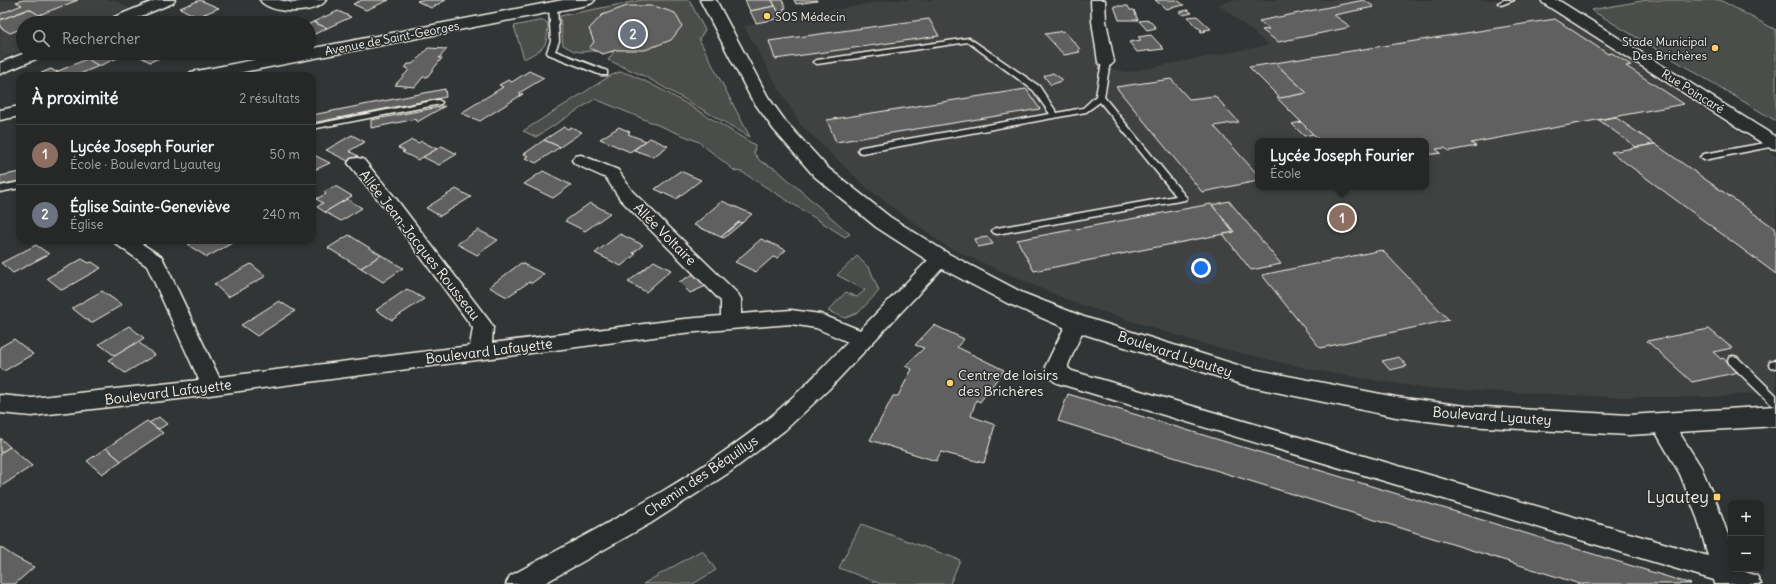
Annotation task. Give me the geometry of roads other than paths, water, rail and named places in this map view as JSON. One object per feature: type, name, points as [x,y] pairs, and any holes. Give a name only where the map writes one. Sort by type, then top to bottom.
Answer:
[{"type":"main road","name":"Avenue de Saint-Georges","points":[[316,53],[587,0]]},
{"type":"main road","name":"Boulevard Lyautey","points":[[708,0],[760,98],[798,148],[821,172],[883,222],[941,258],[1015,298],[1076,323],[1247,378],[1396,407],[1466,416],[1629,425],[1776,416]]},
{"type":"main road","name":"Avenue de Saint-Georges","points":[[217,72],[278,60]]},
{"type":"main road","points":[[0,115],[16,112]]},
{"type":"street","points":[[129,16],[168,0]]},
{"type":"street","points":[[267,0],[280,6],[294,8],[319,0]]},
{"type":"street","points":[[1098,0],[1099,21],[1106,62]]},
{"type":"street","name":"Rue Poincaré","points":[[1548,0],[1776,143]]},
{"type":"street","points":[[0,69],[21,60]]},
{"type":"street","name":"Allée Voltaire","points":[[581,160],[612,174],[626,195],[731,299],[732,321]]},
{"type":"street","name":"Allée Jean-Jacques Rousseau","points":[[357,163],[391,204],[482,327],[480,352]]},
{"type":"street","points":[[129,244],[155,262],[213,387]]},
{"type":"street","points":[[862,340],[941,258]]},
{"type":"street","name":"Boulevard Lafayette","points":[[0,404],[32,407],[213,387],[732,321],[791,317],[808,318],[820,321],[862,340]]},
{"type":"street","points":[[1076,323],[1056,365],[1057,372],[1065,377],[1732,580]]},
{"type":"street","name":"Chemin des Béquillys","points":[[519,584],[642,516],[722,466],[777,424],[821,383],[862,340]]},
{"type":"street","points":[[1662,424],[1684,460],[1700,492],[1732,580]]},
{"type":"lane","points":[[1501,2],[1511,0]]},
{"type":"lane","points":[[553,6],[555,41],[551,52],[604,73]]},
{"type":"lane","points":[[817,62],[969,40],[1036,88],[1055,115]]},
{"type":"lane","points":[[862,150],[1086,110],[1100,97],[1106,62]]},
{"type":"lane","points":[[997,231],[1182,198],[1100,97]]},
{"type":"lane","points":[[316,126],[438,102]]},
{"type":"lane","points":[[1704,157],[1776,143]]},
{"type":"lane","points":[[0,189],[16,186]]},
{"type":"lane","points":[[1733,360],[1776,402]]},
{"type":"place","name":"SOS Médecin","points":[[767,16]]},
{"type":"place","name":"Église Sainte-Geneviève","points":[[633,34]]},
{"type":"place","name":"Stade Municipal Des Brichères","points":[[1715,48]]},
{"type":"place","name":"Lycée Joseph Fourier","points":[[1342,218]]},
{"type":"place","name":"Centre de loisirs des Brichères","points":[[950,383]]},
{"type":"place","name":"Lyautey","points":[[1717,497]]}]
